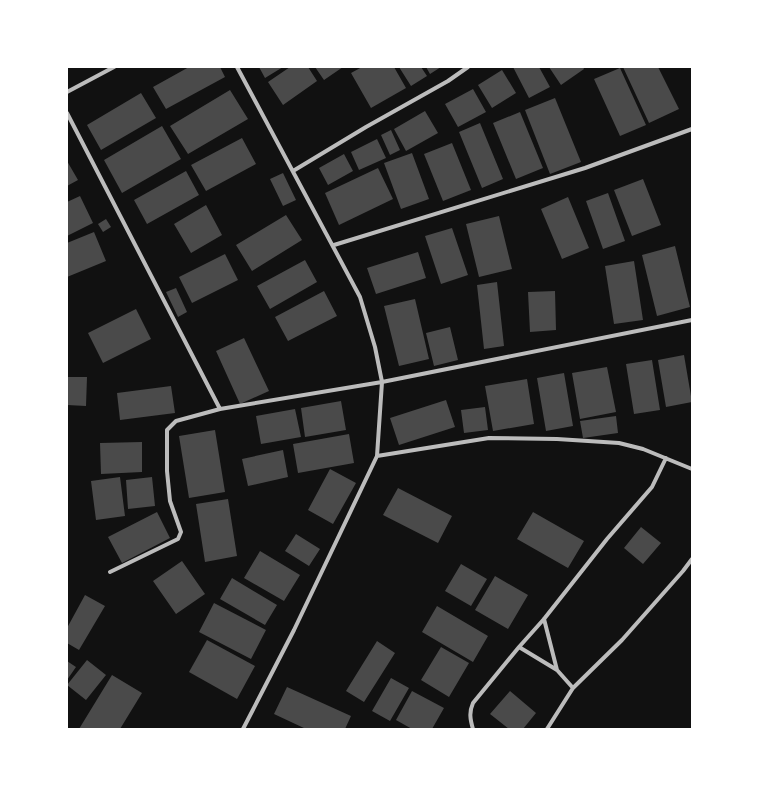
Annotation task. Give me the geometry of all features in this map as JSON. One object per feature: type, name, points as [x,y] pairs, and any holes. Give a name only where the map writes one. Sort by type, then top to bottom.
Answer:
[{"type":"street","points":[[67,92],[114,67]]},
{"type":"street","points":[[237,67],[334,245],[360,297],[375,347],[382,382],[377,456],[294,630],[243,729]]},
{"type":"street","points":[[293,171],[366,127],[448,81],[468,67]]},
{"type":"street","points":[[67,113],[220,409]]},
{"type":"street","points":[[334,245],[586,168],[692,129]]},
{"type":"street","points":[[110,572],[178,539],[181,532],[170,501],[167,471],[168,430],[176,421],[220,409],[382,382],[692,320]]},
{"type":"street","points":[[377,456],[489,438],[620,443],[643,449],[692,469]]},
{"type":"street","points":[[472,729],[470,710],[473,703],[544,619],[607,538],[652,487],[666,458]]},
{"type":"street","points":[[547,729],[574,688],[622,640],[684,571],[692,559]]},
{"type":"street","points":[[544,619],[557,670]]},
{"type":"street","points":[[519,647],[557,670],[574,688]]},
{"type":"building","points":[[189,67],[220,67],[225,77],[166,109],[153,87]]},
{"type":"building","points":[[259,67],[283,67],[265,78]]},
{"type":"building","points":[[290,67],[308,67],[317,81],[283,105],[268,82]]},
{"type":"building","points":[[315,67],[343,67],[324,80]]},
{"type":"building","points":[[362,67],[394,67],[406,88],[371,108],[351,73]]},
{"type":"building","points":[[399,67],[421,67],[427,76],[411,86]]},
{"type":"building","points":[[426,67],[441,67],[430,74]]},
{"type":"building","points":[[513,67],[539,67],[550,87],[529,98]]},
{"type":"building","points":[[549,67],[583,67],[584,69],[561,85]]},
{"type":"building","points":[[623,67],[658,67],[679,109],[649,123]]},
{"type":"building","points":[[620,68],[646,125],[620,136],[594,79]]},
{"type":"building","points":[[502,70],[516,93],[492,108],[478,85]]},
{"type":"building","points":[[473,89],[486,112],[458,127],[445,104]]},
{"type":"building","points":[[230,90],[248,119],[188,154],[170,126]]},
{"type":"building","points":[[141,93],[156,118],[101,150],[87,125]]},
{"type":"building","points":[[555,98],[581,162],[550,174],[525,110]]},
{"type":"building","points":[[425,111],[438,133],[406,151],[394,129]]},
{"type":"building","points":[[520,112],[543,168],[516,179],[493,123]]},
{"type":"building","points":[[480,123],[503,179],[482,188],[459,132]]},
{"type":"building","points":[[162,126],[181,159],[122,193],[104,160]]},
{"type":"building","points":[[391,130],[400,150],[390,155],[381,135]]},
{"type":"building","points":[[242,138],[256,164],[206,191],[191,165]]},
{"type":"building","points":[[377,139],[386,158],[359,170],[351,152]]},
{"type":"building","points":[[452,143],[471,190],[443,201],[424,154]]},
{"type":"building","points":[[412,153],[429,199],[401,209],[384,163]]},
{"type":"building","points":[[344,154],[353,171],[328,185],[319,168]]},
{"type":"building","points":[[67,161],[78,180],[67,186]]},
{"type":"building","points":[[378,168],[393,199],[339,225],[325,193]]},
{"type":"building","points":[[186,171],[199,195],[147,224],[134,200]]},
{"type":"building","points":[[283,173],[296,200],[283,206],[270,179]]},
{"type":"building","points":[[643,179],[661,225],[632,236],[614,190]]},
{"type":"building","points":[[608,193],[625,241],[603,249],[586,201]]},
{"type":"building","points":[[80,196],[93,223],[67,236],[67,202]]},
{"type":"building","points":[[568,197],[589,248],[562,259],[541,209]]},
{"type":"building","points":[[206,205],[222,235],[191,253],[174,224]]},
{"type":"building","points":[[286,215],[302,240],[252,271],[236,245]]},
{"type":"building","points":[[499,216],[512,269],[479,277],[466,224]]},
{"type":"building","points":[[106,219],[111,227],[103,232],[98,224]]},
{"type":"building","points":[[452,228],[468,275],[441,284],[425,236]]},
{"type":"building","points":[[94,232],[106,261],[67,277],[67,243]]},
{"type":"building","points":[[675,246],[690,307],[657,316],[642,255]]},
{"type":"building","points":[[418,252],[426,278],[376,294],[367,268]]},
{"type":"building","points":[[225,254],[238,280],[192,303],[179,277]]},
{"type":"building","points":[[305,260],[317,282],[270,309],[257,286]]},
{"type":"building","points":[[634,261],[643,320],[614,324],[605,266]]},
{"type":"building","points":[[497,282],[504,346],[484,349],[477,285]]},
{"type":"building","points":[[176,288],[187,312],[178,317],[166,292]]},
{"type":"building","points":[[324,291],[337,316],[288,341],[275,317]]},
{"type":"building","points":[[555,291],[556,330],[530,332],[528,292]]},
{"type":"building","points":[[415,299],[429,359],[399,366],[384,306]]},
{"type":"building","points":[[136,309],[151,339],[103,363],[88,333]]},
{"type":"building","points":[[450,327],[458,360],[434,366],[426,333]]},
{"type":"building","points":[[244,338],[269,391],[240,404],[216,351]]},
{"type":"building","points":[[684,355],[692,402],[666,407],[658,360]]},
{"type":"building","points":[[652,360],[660,410],[634,414],[626,364]]},
{"type":"building","points":[[607,367],[616,412],[580,419],[572,373]]},
{"type":"building","points":[[564,373],[573,426],[546,431],[537,378]]},
{"type":"building","points":[[67,377],[87,377],[86,406],[67,405]]},
{"type":"building","points":[[527,379],[534,424],[493,431],[485,386]]},
{"type":"building","points":[[171,386],[175,413],[120,420],[117,393]]},
{"type":"building","points":[[446,400],[455,427],[399,445],[390,418]]},
{"type":"building","points":[[341,401],[346,430],[305,437],[301,408]]},
{"type":"building","points":[[485,407],[488,430],[464,433],[461,410]]},
{"type":"building","points":[[295,409],[301,437],[261,444],[256,416]]},
{"type":"building","points":[[616,416],[618,433],[583,438],[580,421]]},
{"type":"building","points":[[215,430],[225,492],[189,498],[179,436]]},
{"type":"building","points":[[349,434],[354,463],[298,473],[293,444]]},
{"type":"building","points":[[142,442],[142,472],[101,474],[100,443]]},
{"type":"building","points":[[283,450],[288,477],[248,486],[242,459]]},
{"type":"building","points":[[330,469],[356,483],[333,524],[308,510]]},
{"type":"building","points":[[120,477],[125,516],[96,520],[91,481]]},
{"type":"building","points":[[152,477],[155,506],[128,509],[126,480]]},
{"type":"building","points":[[398,488],[452,516],[438,543],[383,515]]},
{"type":"building","points":[[228,499],[237,556],[205,562],[196,504]]},
{"type":"building","points":[[157,512],[170,538],[122,563],[108,537]]},
{"type":"building","points":[[533,512],[584,541],[568,568],[517,539]]},
{"type":"building","points":[[641,527],[661,543],[643,564],[624,548]]},
{"type":"building","points":[[296,534],[320,549],[309,566],[285,551]]},
{"type":"building","points":[[260,551],[300,575],[284,601],[244,578]]},
{"type":"building","points":[[182,561],[205,594],[176,614],[153,581]]},
{"type":"building","points":[[461,564],[487,579],[471,606],[445,591]]},
{"type":"building","points":[[495,576],[528,595],[508,629],[475,610]]},
{"type":"building","points":[[232,578],[277,605],[265,625],[220,599]]},
{"type":"building","points":[[85,595],[105,606],[79,650],[67,643],[67,628]]},
{"type":"building","points":[[214,603],[266,630],[251,659],[199,632]]},
{"type":"building","points":[[437,606],[488,636],[473,662],[422,632]]},
{"type":"building","points":[[207,640],[255,666],[237,699],[189,672]]},
{"type":"building","points":[[377,641],[395,653],[364,702],[346,691]]},
{"type":"building","points":[[441,647],[469,663],[449,697],[421,680]]},
{"type":"building","points":[[87,660],[106,675],[86,700],[67,685]]},
{"type":"building","points":[[67,661],[76,667],[67,680]]},
{"type":"building","points":[[112,675],[142,693],[120,729],[79,729]]},
{"type":"building","points":[[391,678],[409,688],[390,721],[372,711]]},
{"type":"building","points":[[287,687],[351,716],[345,729],[306,729],[274,714]]},
{"type":"building","points":[[412,691],[444,708],[432,729],[412,729],[396,720]]},
{"type":"building","points":[[510,691],[536,713],[523,729],[509,729],[490,714]]}]
